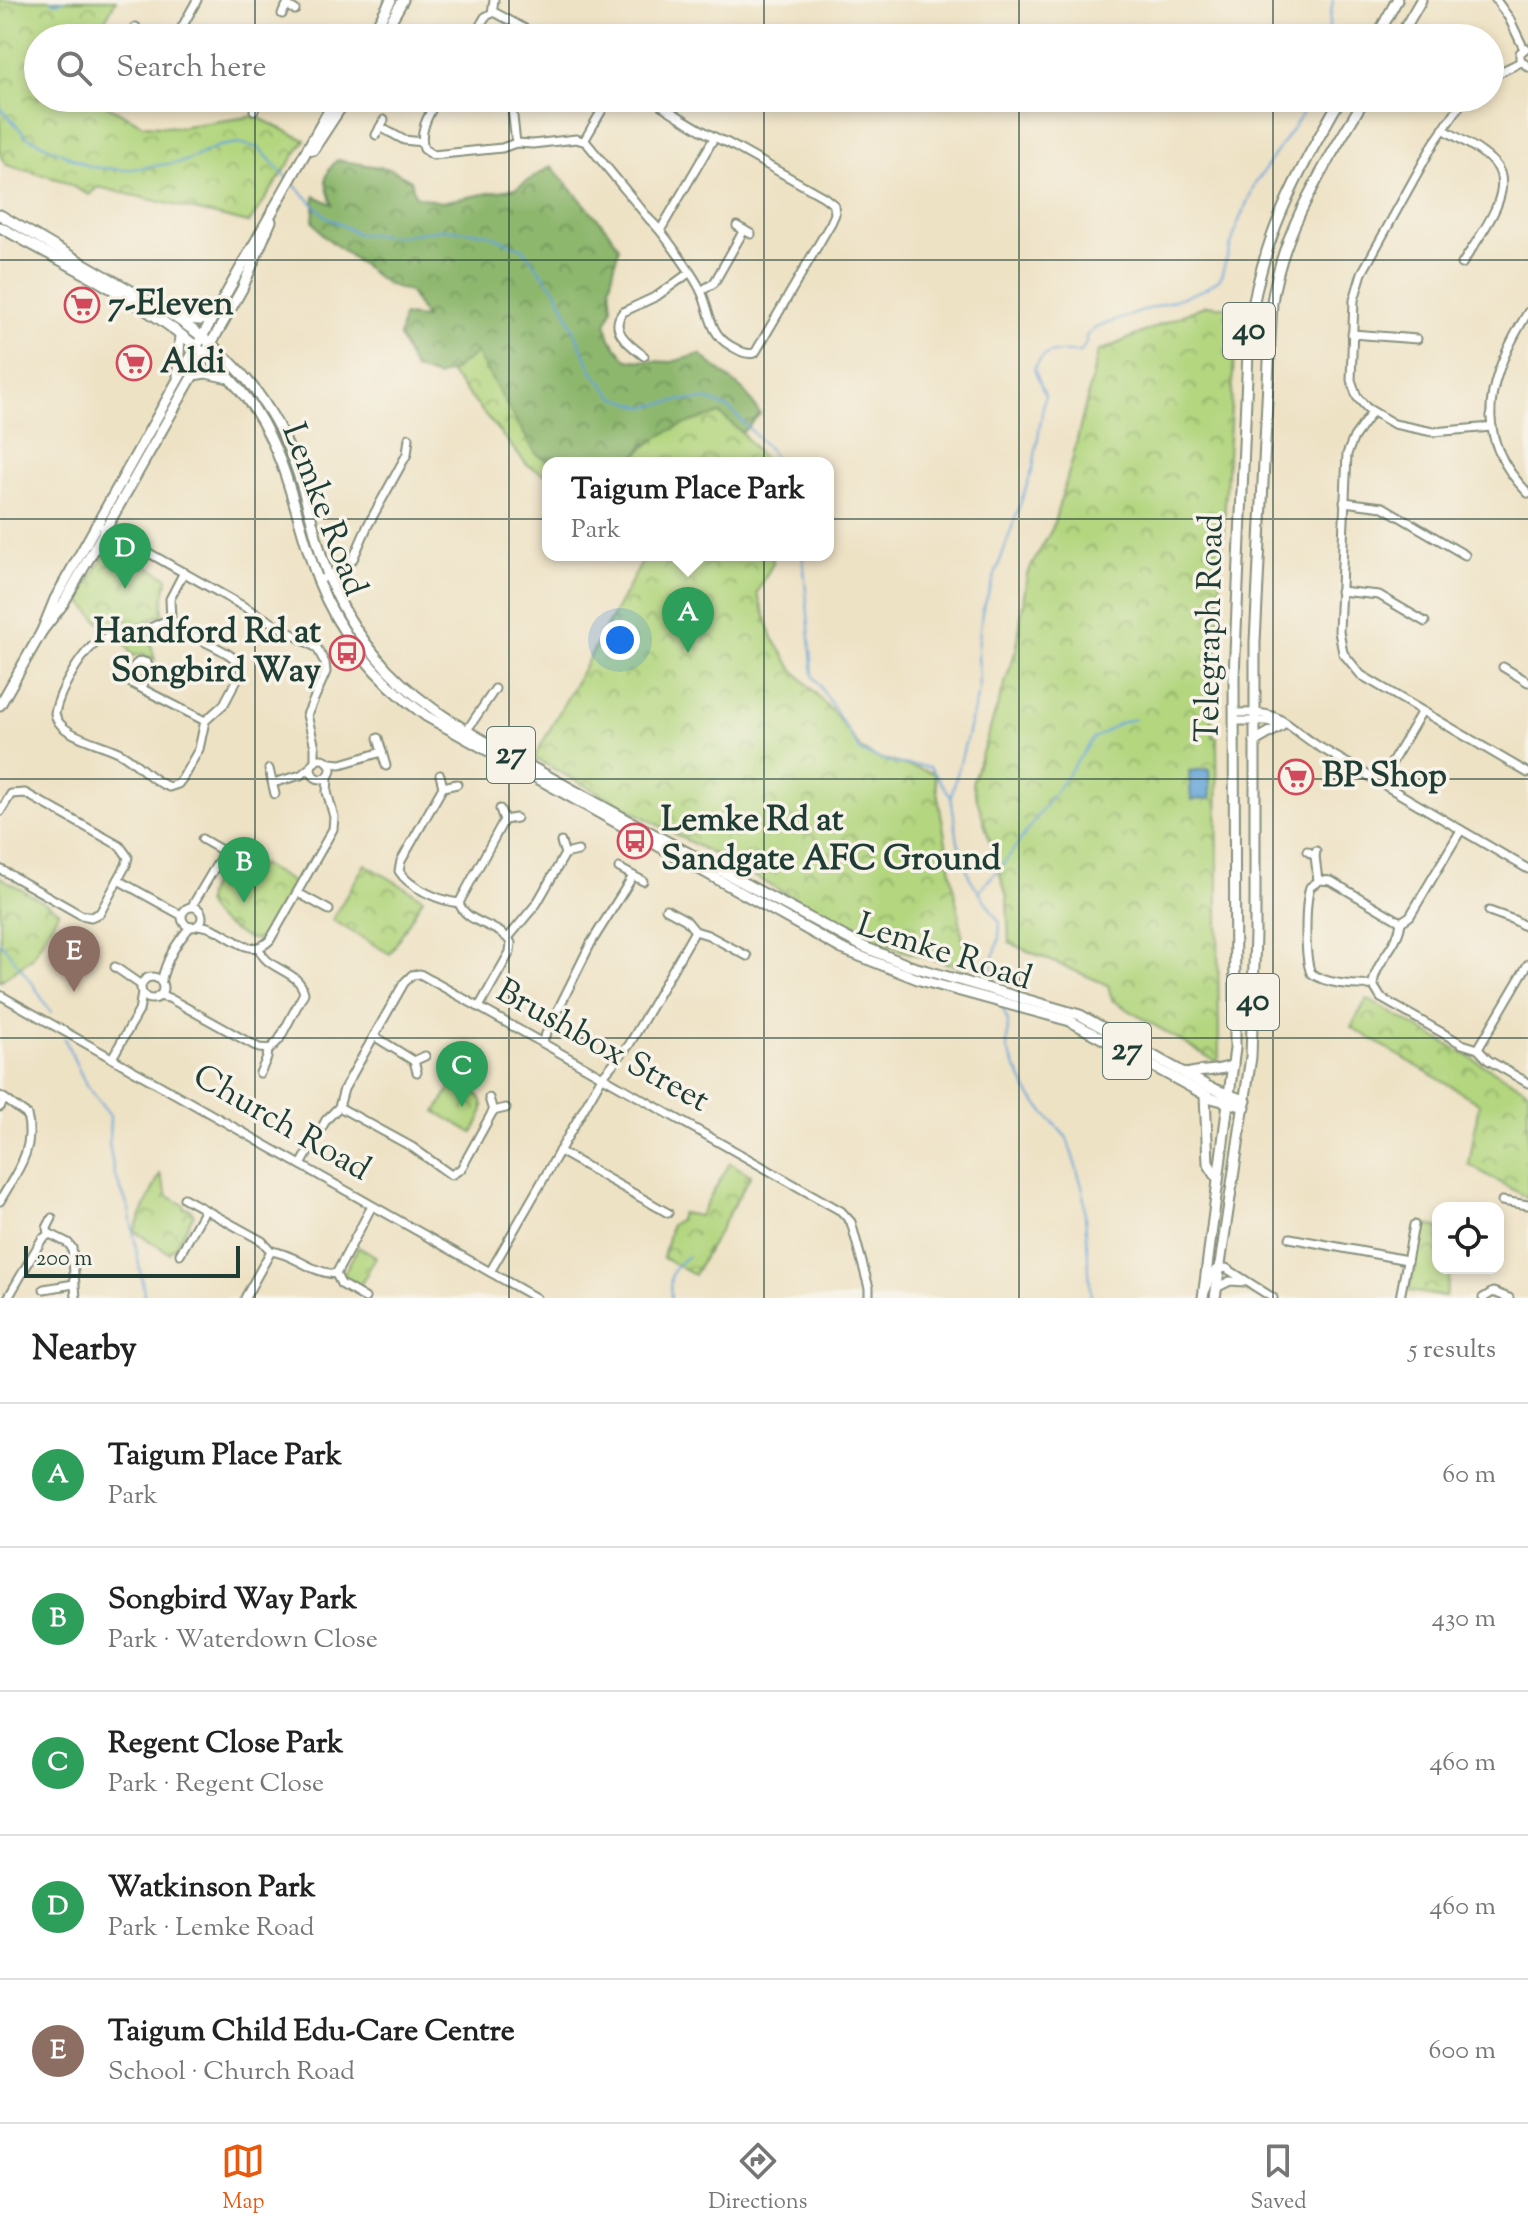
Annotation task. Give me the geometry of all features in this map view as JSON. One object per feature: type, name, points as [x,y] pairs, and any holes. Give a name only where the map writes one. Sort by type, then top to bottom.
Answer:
[{"type":"main road","points":[[384,24],[391,0]]},
{"type":"main road","points":[[385,24],[403,0]]},
{"type":"main road","points":[[1384,24],[1397,0]]},
{"type":"main road","points":[[1407,24],[1421,0]]},
{"type":"main road","points":[[102,526],[177,379],[328,112]]},
{"type":"main road","points":[[301,163],[338,112]]},
{"type":"main road","name":"Telegraph Road","points":[[1203,1296],[1233,1065],[1236,1005],[1234,717],[1245,397],[1254,295],[1281,207],[1333,112]]},
{"type":"main road","name":"Telegraph Road","points":[[1216,1293],[1251,1057],[1255,963],[1254,716],[1263,460],[1274,288],[1283,251],[1301,210],[1357,112]]},
{"type":"main road","points":[[0,705],[42,631],[50,609],[193,375],[247,280],[276,206]]},
{"type":"main road","name":"27","points":[[0,215],[181,319],[211,343]]},
{"type":"main road","name":"27","points":[[0,227],[180,334],[205,354]]},
{"type":"main road","points":[[181,319],[213,317]]},
{"type":"main road","points":[[177,379],[180,334]]},
{"type":"main road","name":"Lemke Road","points":[[211,343],[255,388],[278,426],[294,462],[324,579]]},
{"type":"main road","name":"Lemke Road","points":[[205,354],[254,409],[277,453],[324,579],[360,635],[388,670],[465,734],[862,946],[966,987],[1094,1022],[1228,1099]]},
{"type":"main road","points":[[193,375],[206,373],[229,378]]},
{"type":"main road","points":[[1255,741],[1281,726]]},
{"type":"main road","name":"Lemke Road","points":[[1044,1008],[1205,1095],[1246,1104]]},
{"type":"main road","points":[[1186,1074],[1216,1072],[1233,1065]]},
{"type":"main road","points":[[1205,1095],[1208,1163],[1218,1179]]},
{"type":"street","points":[[184,24],[197,0]]},
{"type":"street","points":[[492,13],[494,0]]},
{"type":"street","points":[[1496,0],[1526,48],[1520,53],[1524,64],[1504,72]]},
{"type":"street","points":[[282,14],[284,3],[295,10]]},
{"type":"street","points":[[481,24],[492,13],[517,24]]},
{"type":"street","points":[[431,112],[422,142],[427,152],[436,156],[502,148],[516,143],[584,141],[661,229],[701,291],[718,336],[746,354],[755,353],[838,208],[824,197],[714,138],[673,112]]},
{"type":"street","points":[[510,112],[516,143]]},
{"type":"street","points":[[584,141],[601,112]]},
{"type":"street","points":[[1455,112],[1362,273],[1354,300],[1351,380],[1357,397],[1372,412],[1394,424],[1423,431],[1451,432],[1492,427]]},
{"type":"street","points":[[380,127],[404,140],[422,142]]},
{"type":"street","points":[[1443,129],[1491,160],[1503,181],[1500,199],[1462,264]]},
{"type":"street","points":[[661,229],[714,138]]},
{"type":"street","points":[[701,291],[714,283],[744,230]]},
{"type":"street","points":[[644,356],[621,334],[616,324],[618,317],[664,292],[689,273]]},
{"type":"street","points":[[1528,312],[1503,355],[1495,376],[1491,407],[1492,427],[1505,462],[1528,493]]},
{"type":"street","points":[[1352,334],[1417,339]]},
{"type":"street","points":[[1372,412],[1349,448],[1340,591],[1339,639],[1343,653],[1361,675],[1528,773]]},
{"type":"street","points":[[324,579],[353,559],[407,454],[409,438]]},
{"type":"street","points":[[1344,502],[1383,507],[1465,555]]},
{"type":"street","name":"Lemke Road","points":[[102,526],[313,646],[325,663],[325,679],[307,715],[321,770]]},
{"type":"street","points":[[171,619],[142,632],[109,637],[94,644],[58,699],[55,713],[60,725],[122,754],[149,777],[169,787],[180,782],[201,742],[205,721],[224,704],[241,676],[237,659],[192,637],[171,619],[170,599],[184,572]]},
{"type":"street","points":[[1340,591],[1379,595],[1425,622]]},
{"type":"street","points":[[1503,667],[1528,682]]},
{"type":"street","points":[[142,688],[205,721]]},
{"type":"street","points":[[465,734],[495,689]]},
{"type":"street","points":[[1380,783],[1422,711]]},
{"type":"street","points":[[1254,716],[1295,731]]},
{"type":"street","points":[[1234,717],[1279,717],[1295,731],[1380,783],[1528,869]]},
{"type":"street","points":[[378,738],[386,766]]},
{"type":"street","points":[[273,783],[382,752]]},
{"type":"street","points":[[269,769],[275,794]]},
{"type":"street","points":[[118,880],[190,920],[246,947],[259,948],[270,940],[334,825],[321,770]]},
{"type":"street","points":[[440,775],[443,787],[401,861],[399,871],[404,878],[441,899],[459,903],[466,913],[508,938],[510,952],[479,1007]]},
{"type":"street","points":[[443,787],[457,784]]},
{"type":"street","points":[[0,812],[11,794],[25,793],[120,846],[128,857],[100,913],[88,917],[0,869]]},
{"type":"street","points":[[459,903],[504,820],[500,809]]},
{"type":"street","points":[[504,820],[516,818]]},
{"type":"street","points":[[1401,922],[1410,916],[1461,830]]},
{"type":"street","points":[[202,839],[251,867]]},
{"type":"street","points":[[561,842],[565,854]]},
{"type":"street","points":[[508,938],[532,911],[565,854],[578,851]]},
{"type":"street","points":[[112,1058],[139,1011],[158,991],[165,964],[224,852]]},
{"type":"street","points":[[1313,853],[1318,881]]},
{"type":"street","points":[[619,868],[643,881]]},
{"type":"street","points":[[542,1042],[591,943],[633,876]]},
{"type":"street","points":[[1373,985],[1360,986],[1321,979],[1311,973],[1308,961],[1310,887],[1318,881],[1334,882],[1401,922]]},
{"type":"street","points":[[298,893],[329,910]]},
{"type":"street","points":[[190,920],[195,907]]},
{"type":"street","points":[[666,909],[686,920],[695,931],[747,956]]},
{"type":"street","points":[[1489,911],[1509,917],[1528,928]]},
{"type":"street","points":[[1401,922],[1400,932],[1376,973],[1373,985],[1381,998],[1462,1044],[1478,1049],[1488,1060],[1528,1083]]},
{"type":"street","points":[[490,1272],[602,1077],[629,1045],[695,931]]},
{"type":"street","points":[[115,967],[256,1047],[268,1050],[277,1044],[304,993],[298,980],[264,960],[259,948]]},
{"type":"street","points":[[139,1011],[145,984],[165,964]]},
{"type":"street","points":[[1478,1049],[1528,964]]},
{"type":"street","name":"Brushbox Street","points":[[374,1036],[404,983],[414,975],[426,977],[820,1197],[846,1215],[869,1288],[869,1298]]},
{"type":"street","points":[[145,984],[158,991]]},
{"type":"street","name":"Church Road","points":[[0,995],[536,1298]]},
{"type":"street","points":[[301,1165],[326,1120],[339,1107],[344,1089],[374,1036],[414,1061],[417,1072]]},
{"type":"street","points":[[260,1073],[268,1050]]},
{"type":"street","points":[[414,1061],[425,1056]]},
{"type":"street","points":[[0,1107],[2,1097],[25,1112],[30,1141],[0,1201]]},
{"type":"street","points":[[339,1107],[412,1147],[451,1175],[461,1169],[493,1111],[489,1098]]},
{"type":"street","points":[[493,1111],[506,1108]]},
{"type":"street","points":[[559,1151],[668,1213]]},
{"type":"street","points":[[184,1198],[260,1239],[271,1251],[284,1253],[320,1272],[336,1274]]},
{"type":"street","points":[[1502,1201],[1528,1205]]},
{"type":"street","points":[[336,1274],[372,1206]]},
{"type":"street","points":[[180,1254],[205,1210]]},
{"type":"street","points":[[48,1234],[47,1228],[52,1218]]},
{"type":"street","points":[[1400,1298],[1414,1225]]},
{"type":"street","points":[[48,1234],[71,1245],[76,1298]]},
{"type":"street","points":[[8,1298],[42,1239],[48,1234]]},
{"type":"street","points":[[1290,1238],[1407,1260]]},
{"type":"street","points":[[245,1298],[271,1251]]},
{"type":"street","points":[[1203,1296],[1212,1274],[1219,1268],[1231,1270],[1273,1298]]},
{"type":"street","points":[[336,1274],[341,1284],[365,1298]]},
{"type":"street","points":[[1216,1293],[1230,1281],[1245,1282]]},
{"type":"street","points":[[44,1289],[74,1284]]},
{"type":"street","points":[[1483,1298],[1493,1292],[1509,1298]]},
{"type":"green space","points":[[0,0],[116,0],[103,24],[24,24],[24,112],[119,112],[143,125],[178,127],[255,116],[305,140],[249,223],[98,187],[89,195],[60,180],[6,165],[0,155]]},
{"type":"green space","points":[[337,160],[391,169],[411,180],[415,196],[441,202],[516,188],[551,166],[619,247],[610,285],[612,308],[606,325],[610,339],[627,360],[672,362],[700,354],[745,392],[760,414],[742,433],[720,414],[644,445],[635,457],[542,457],[536,454],[460,368],[437,377],[414,369],[399,337],[403,316],[425,318],[410,292],[387,284],[324,236],[313,221],[315,196],[332,204],[326,180],[328,171]]},
{"type":"green space","points":[[1206,305],[1237,308],[1219,604],[1217,700],[1211,705],[1213,737],[1217,737],[1219,1058],[1215,1061],[1112,1000],[1108,985],[1009,943],[1007,897],[972,783],[1017,647],[1027,574],[1052,529],[1098,352]]},
{"type":"green space","points":[[476,353],[536,454],[542,457],[542,473],[527,465],[450,373]]},
{"type":"green space","points":[[720,414],[742,433],[762,457],[635,457],[659,437],[694,421]]},
{"type":"green space","points":[[118,549],[167,577],[163,614],[135,626],[105,629],[79,599],[105,554]]},
{"type":"green space","points":[[643,561],[773,561],[757,593],[773,638],[792,668],[838,718],[862,750],[875,757],[934,773],[968,969],[903,951],[863,935],[534,758]]},
{"type":"green space","points":[[149,636],[155,660],[143,654],[133,656],[123,641],[132,642]]},
{"type":"green space","points":[[226,863],[254,875],[261,864],[292,882],[260,939],[248,938],[219,922],[207,907],[208,892]]},
{"type":"green space","points":[[365,864],[423,898],[390,954],[332,920]]},
{"type":"green space","points":[[0,877],[59,911],[32,958],[0,981]]},
{"type":"green space","points":[[1367,999],[1528,1090],[1528,1198],[1469,1165],[1479,1103],[1351,1027]]},
{"type":"green space","points":[[456,1079],[482,1100],[482,1113],[473,1133],[436,1112]]},
{"type":"green space","points":[[730,1163],[751,1175],[694,1275],[663,1258],[671,1225],[679,1220],[681,1213],[699,1216]]},
{"type":"green space","points":[[160,1174],[168,1196],[194,1214],[169,1253],[134,1231]]},
{"type":"green space","points":[[1421,1224],[1432,1226],[1432,1274],[1450,1274],[1445,1297],[1409,1291]]},
{"type":"green space","points":[[358,1247],[376,1257],[360,1286],[347,1279],[344,1273]]},
{"type":"water","points":[[1209,769],[1211,798],[1191,800],[1189,771]]},
{"type":"waterway","points":[[52,0],[55,3],[64,0]]},
{"type":"waterway","points":[[1329,24],[1333,0]]},
{"type":"waterway","points":[[0,107],[26,136],[91,167],[125,170],[183,162],[219,146],[239,143],[259,148],[288,179]]},
{"type":"waterway","points":[[951,797],[979,690],[978,648],[982,612],[1033,468],[1045,395],[1034,369],[1048,354],[1081,352],[1086,336],[1097,327],[1203,290],[1220,279],[1238,223],[1255,184],[1304,112]]},
{"type":"waterway","points":[[292,183],[327,217],[358,234],[400,236],[441,229],[486,233],[523,249],[558,293],[592,371],[614,397],[644,407],[681,400],[709,400],[730,409],[774,457]]},
{"type":"waterway","points":[[804,561],[813,675],[861,752],[892,763],[930,767],[951,797],[958,842],[970,878],[1000,923],[991,968],[993,986]]},
{"type":"waterway","points":[[978,892],[1004,863],[1093,739],[1120,723],[1134,719]]},
{"type":"waterway","points":[[0,941],[51,1013]]},
{"type":"waterway","points":[[1002,1007],[1008,1021],[1007,1050],[1031,1097],[1067,1138],[1083,1189],[1091,1298]]},
{"type":"waterway","points":[[64,1038],[86,1085],[110,1116],[109,1143],[114,1173],[129,1209],[145,1298]]},
{"type":"waterway","points":[[671,1298],[672,1274],[688,1256]]},
{"type":"place","name":"7-Eleven","points":[[82,305]]},
{"type":"place","name":"Aldi","points":[[134,363]]},
{"type":"place","name":"Watkinson Park","points":[[125,589]]},
{"type":"place","name":"Handford Rd at Songbird Way","points":[[347,653]]},
{"type":"place","name":"Taigum Place Park","points":[[688,653]]},
{"type":"place","name":"BP Shop","points":[[1296,777]]},
{"type":"place","name":"Lemke Rd at Sandgate AFC Ground","points":[[635,841]]},
{"type":"place","name":"Songbird Way Park","points":[[244,903]]},
{"type":"place","name":"Taigum Child Edu-Care Centre","points":[[74,992]]},
{"type":"place","name":"Regent Close Park","points":[[462,1107]]}]
